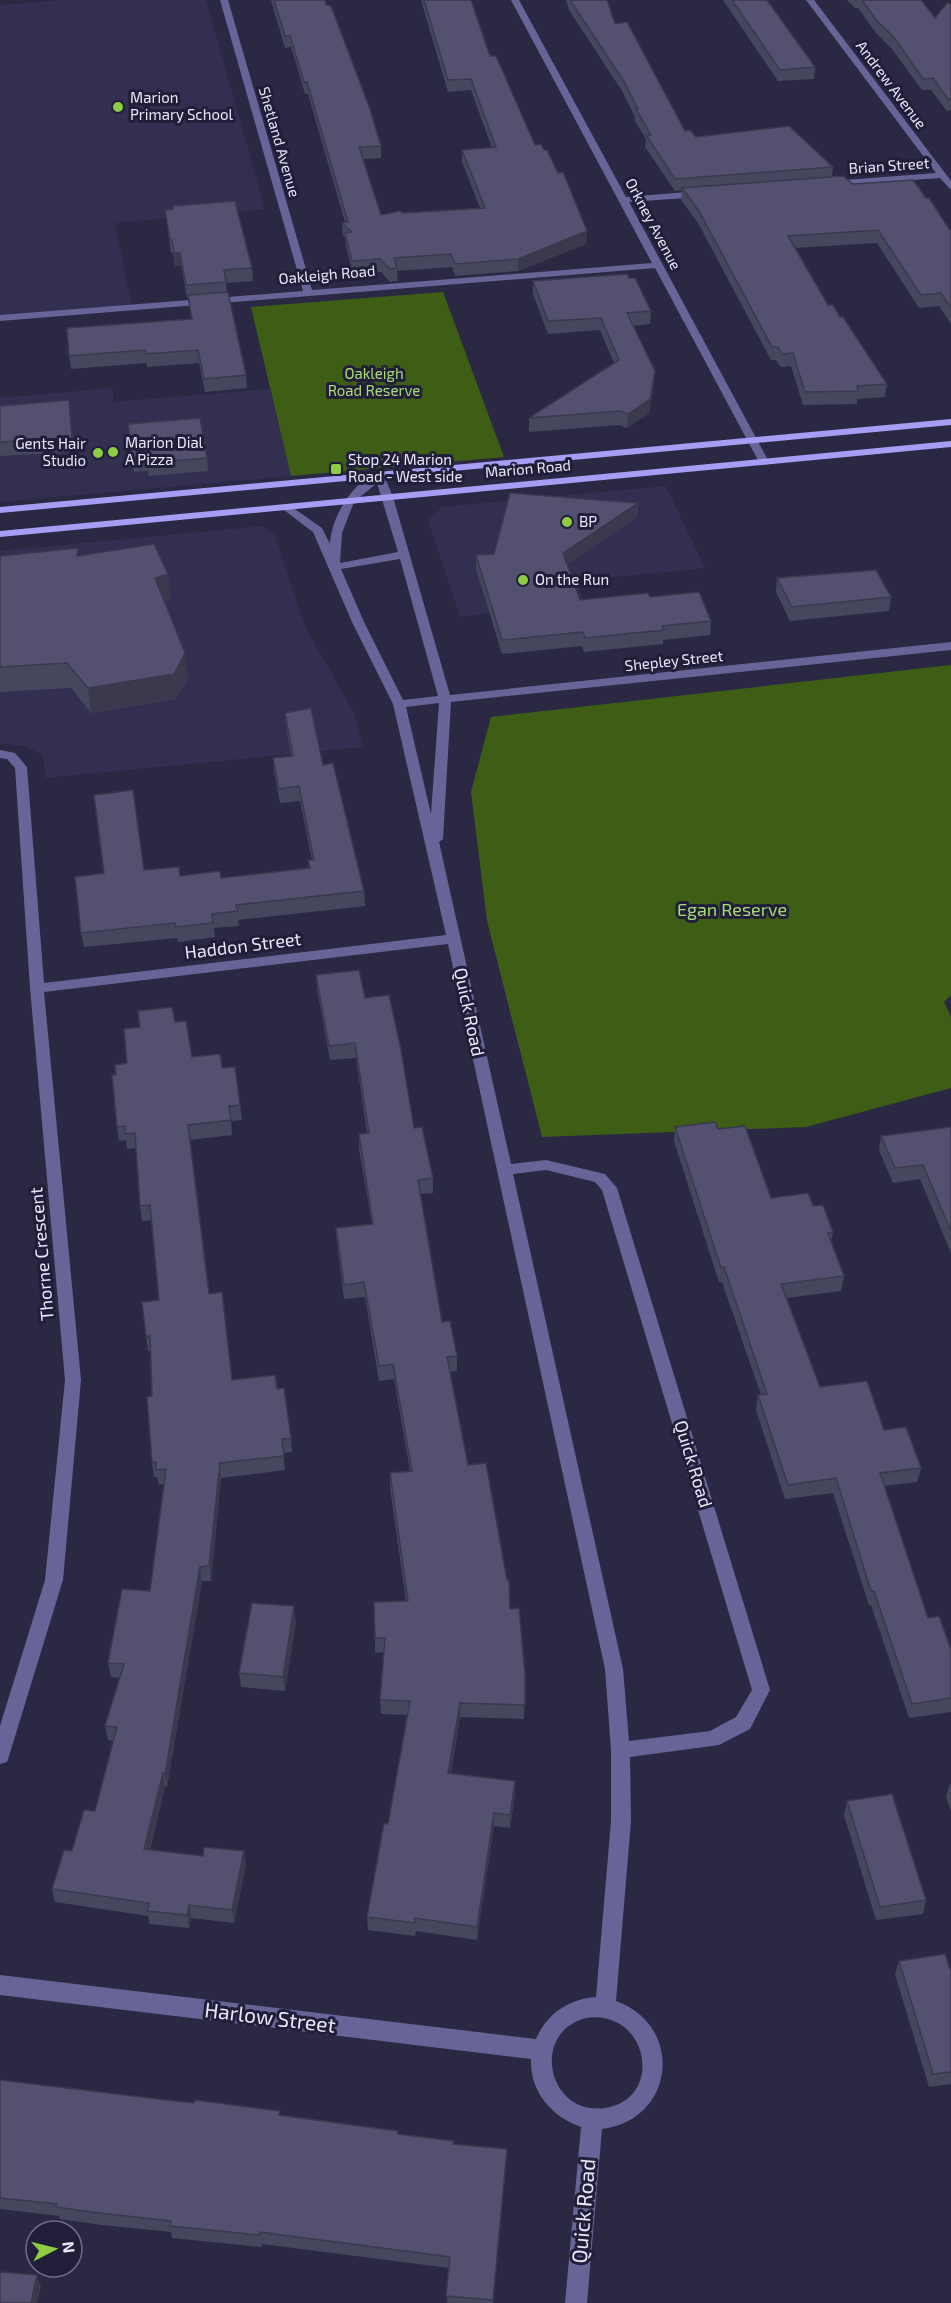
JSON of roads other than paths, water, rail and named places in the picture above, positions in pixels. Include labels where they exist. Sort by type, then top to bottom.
[{"type":"main road","name":"Marion Road","points":[[0,510],[951,422]]},
{"type":"main road","name":"Marion Road","points":[[0,534],[951,444]]},
{"type":"street","name":"Shetland Avenue","points":[[224,0],[308,292]]},
{"type":"street","name":"Orkney Avenue","points":[[515,0],[764,462]]},
{"type":"street","name":"Andrew Avenue","points":[[810,0],[951,187]]},
{"type":"street","name":"Brian Street","points":[[824,184],[942,175]]},
{"type":"street","points":[[623,200],[705,193]]},
{"type":"street","name":"Oakleigh Road","points":[[0,318],[657,265]]},
{"type":"street","name":"Quick Road","points":[[334,567],[336,533],[349,501],[379,474],[388,497],[402,555],[445,700],[435,854]]},
{"type":"street","name":"Quick Road","points":[[285,507],[318,530],[358,622],[399,704],[407,746],[435,854],[614,1669],[620,1750],[621,1821],[605,2008]]},
{"type":"street","points":[[334,567],[402,555]]},
{"type":"street","name":"Shepley Street","points":[[399,704],[951,646]]},
{"type":"street","name":"Thorne Crescent","points":[[0,754],[10,756],[21,767],[37,988],[73,1380],[54,1580],[0,1756]]},
{"type":"street","name":"Haddon Street","points":[[37,988],[453,939]]},
{"type":"street","name":"Quick Road","points":[[503,1170],[546,1165],[600,1178],[609,1188],[761,1690],[743,1723],[712,1739],[620,1750]]},
{"type":"street","name":"Harlow Street","points":[[0,1985],[541,2050]]},
{"type":"street","points":[[585,2007],[605,2008],[627,2016],[643,2031],[653,2049],[654,2068],[650,2087],[636,2105],[613,2117],[592,2118],[570,2111],[553,2097],[542,2074],[541,2050],[549,2032],[566,2015],[585,2007]]},
{"type":"street","name":"Quick Road","points":[[576,2303],[592,2118]]},
{"type":"place","name":"Marion Primary School","points":[[118,107]]},
{"type":"place","name":"Marion Dial A Pizza","points":[[113,452]]},
{"type":"place","name":"Gents Hair Studio","points":[[98,453]]},
{"type":"place","name":"Stop 24 Marion Road - West side","points":[[336,469]]},
{"type":"place","name":"BP","points":[[567,522]]},
{"type":"place","name":"On the Run","points":[[523,580]]},
{"type":"park label","name":"Oakleigh Road Reserve","points":[[374,382]]},
{"type":"park label","name":"Egan Reserve","points":[[732,910]]}]
